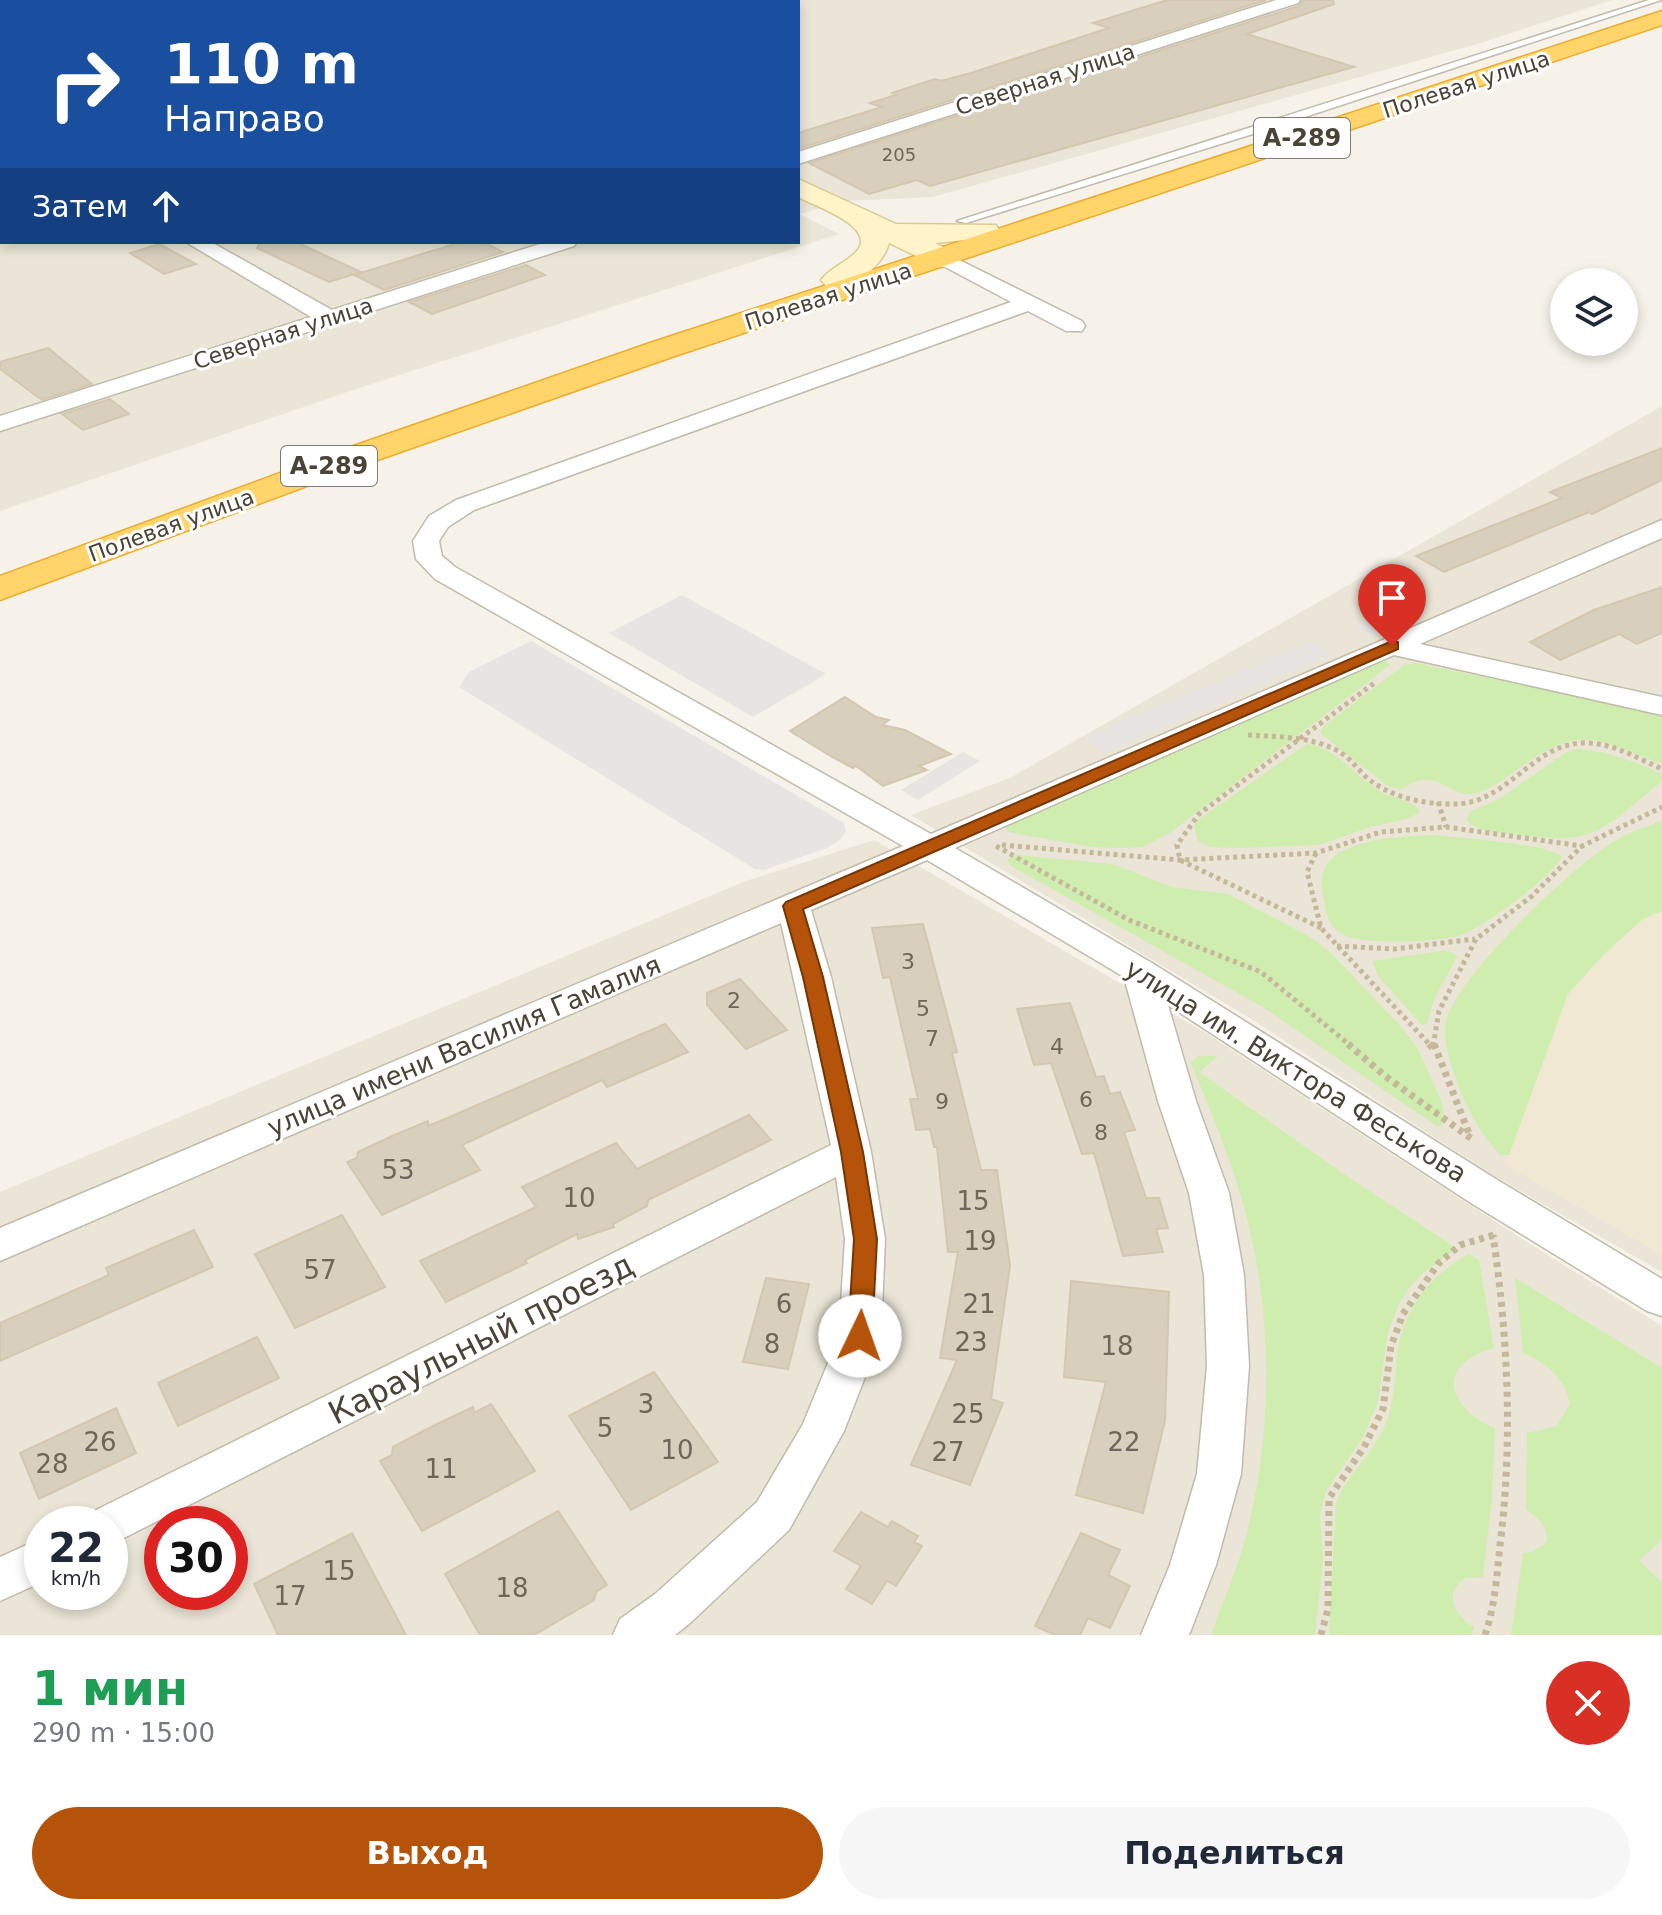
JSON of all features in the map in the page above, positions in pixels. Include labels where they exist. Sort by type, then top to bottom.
[{"type":"highway","name":"Полевая улица","points":[[0,570],[341,446],[836,280],[934,254],[974,226],[1662,8]]},
{"type":"highway","name":"Полевая улица","points":[[0,589],[372,451],[934,254],[1662,18]]},
{"type":"street","name":"Северная улица","points":[[800,157],[1292,0]]},
{"type":"street","points":[[800,188],[1074,326]]},
{"type":"street","name":"А-289","points":[[866,221],[902,231],[933,235],[974,226]]},
{"type":"street","name":"А-289","points":[[836,280],[873,251],[877,243],[875,230],[866,221]]},
{"type":"street","points":[[200,244],[329,318]]},
{"type":"street","name":"Северная улица","points":[[0,424],[561,244]]},
{"type":"street","name":"улица им. Виктора Феськова","points":[[1029,303],[465,505],[438,522],[426,541],[429,559],[445,573],[929,847],[1140,971],[1485,1192],[1662,1299]]},
{"type":"street","name":"улица имени Василия Гамалия","points":[[0,1245],[793,906],[1662,528]]},
{"type":"street","points":[[1392,646],[1662,706]]},
{"type":"street","points":[[637,1635],[672,1609],[773,1516],[822,1431],[860,1336],[865,1239],[852,1152],[813,977],[793,906]]},
{"type":"street","points":[[1140,971],[1177,1101],[1209,1193],[1224,1275],[1228,1366],[1219,1474],[1193,1565],[1165,1635]]},
{"type":"street","name":"Караульный проезд","points":[[128,1516],[852,1152]]},
{"type":"street","points":[[0,1580],[24,1568]]},
{"type":"lane","points":[[974,226],[1253,131],[1657,0]]},
{"type":"path","points":[[1180,860],[1177,845],[1199,814],[1386,674],[1374,674]]},
{"type":"path","points":[[1195,731],[1301,739],[1338,751],[1378,786],[1400,796],[1460,804],[1502,791],[1550,754],[1564,746],[1580,743],[1623,753],[1662,769]]},
{"type":"path","points":[[1438,802],[1446,827]]},
{"type":"path","points":[[992,844],[1180,860],[1316,853],[1381,832],[1446,827],[1582,846],[1662,807]]},
{"type":"path","points":[[992,844],[1005,839]]},
{"type":"path","points":[[992,844],[1129,920],[1261,972],[1284,988],[1385,1076],[1472,1139]]},
{"type":"path","points":[[1316,853],[1307,872],[1321,928]]},
{"type":"path","points":[[1180,860],[1321,928],[1433,1048]]},
{"type":"path","points":[[1337,946],[1394,949],[1476,939]]},
{"type":"path","points":[[1321,1635],[1328,1609],[1329,1498],[1364,1447],[1383,1409],[1391,1346],[1399,1322],[1438,1264],[1460,1245],[1494,1235]]},
{"type":"shaded area","points":[[800,0],[1612,0],[1477,44],[933,197],[847,201],[800,214]]},
{"type":"shaded area","points":[[800,214],[839,234],[353,390],[0,511],[0,244],[800,244]]},
{"type":"shaded area","points":[[1662,406],[1662,911],[1643,919],[1568,994],[1505,1164],[1662,1254],[1662,1272],[1496,1177],[1248,1017],[911,815],[1010,778]]},
{"type":"shaded area","points":[[682,595],[826,674],[753,717],[609,633]]},
{"type":"shaded area","points":[[1404,604],[1423,615],[1374,636],[1355,625]]},
{"type":"shaded area","points":[[531,641],[844,823],[846,832],[827,848],[764,870],[755,869],[459,687],[469,672]]},
{"type":"shaded area","points":[[1311,641],[1331,654],[1103,753],[1084,738]]},
{"type":"shaded area","points":[[963,752],[980,761],[918,800],[901,790]]},
{"type":"shaded area","points":[[874,840],[1209,1035],[1662,1326],[1662,1635],[0,1635],[0,1192],[746,881]]},
{"type":"shaded area","points":[[1662,911],[1662,1254],[1505,1164],[1568,994],[1606,952],[1643,919]]},
{"type":"green space","points":[[1385,659],[1390,665],[1171,832],[1143,847],[1092,847],[1008,832],[1005,825]]},
{"type":"green space","points":[[1415,663],[1662,713],[1662,764],[1604,742],[1574,740],[1540,754],[1496,784],[1471,794],[1424,780],[1402,789],[1389,787],[1320,733],[1324,726],[1404,665]]},
{"type":"green space","points":[[1307,744],[1338,757],[1371,786],[1407,802],[1421,812],[1319,845],[1237,848],[1210,847],[1198,841],[1194,827],[1198,820]]},
{"type":"green space","points":[[1576,749],[1631,761],[1662,774],[1662,781],[1610,823],[1581,836],[1541,837],[1495,832],[1467,821],[1469,812],[1501,798],[1565,753]]},
{"type":"green space","points":[[1662,821],[1662,911],[1643,919],[1606,952],[1568,994],[1509,1155],[1501,1155],[1471,1113],[1454,1073],[1445,1036],[1446,1022],[1455,1002],[1495,949],[1550,893],[1603,849],[1622,837]]},
{"type":"green space","points":[[1437,835],[1523,845],[1554,852],[1562,857],[1545,877],[1518,899],[1466,933],[1424,941],[1386,941],[1354,938],[1335,928],[1327,916],[1322,885],[1324,870],[1332,859],[1343,851],[1375,840]]},
{"type":"green space","points":[[1016,855],[1112,864],[1172,887],[1228,894],[1310,937],[1329,951],[1417,1048],[1442,1102],[1445,1122],[1438,1127],[1261,1006],[1011,866],[1007,860]]},
{"type":"green space","points":[[1452,952],[1457,957],[1435,997],[1427,1023],[1422,1025],[1379,977],[1372,961]]},
{"type":"green space","points":[[1198,1056],[1218,1056],[1199,1072],[1456,1248],[1423,1273],[1398,1306],[1388,1332],[1378,1402],[1363,1437],[1326,1491],[1320,1515],[1323,1561],[1315,1635],[1211,1635],[1244,1545],[1257,1487],[1263,1441],[1266,1347],[1255,1255],[1245,1209],[1191,1063]]},
{"type":"green space","points":[[1469,1254],[1479,1260],[1494,1348],[1475,1355],[1462,1365],[1455,1376],[1454,1387],[1466,1409],[1495,1428],[1492,1499],[1483,1577],[1465,1578],[1454,1590],[1453,1597],[1461,1617],[1474,1627],[1471,1635],[1329,1635],[1336,1503],[1386,1422],[1400,1339],[1412,1309],[1442,1272]]},
{"type":"green space","points":[[1515,1278],[1662,1368],[1662,1539],[1639,1561],[1662,1582],[1662,1635],[1511,1635],[1523,1553],[1532,1552],[1547,1542],[1541,1523],[1526,1510],[1527,1433],[1557,1426],[1570,1404],[1564,1386],[1554,1372],[1523,1353]]},
{"type":"building","points":[[1167,0],[1266,0],[800,148],[800,132],[882,107],[870,103],[896,95],[892,93],[935,79],[941,81],[971,73],[1109,28],[1093,23]]},
{"type":"building","points":[[1303,0],[1333,0],[1334,4],[1247,34],[1354,67],[930,186],[917,180],[869,194],[809,163],[1299,6]]},
{"type":"building","points":[[159,244],[196,264],[164,274],[130,253]]},
{"type":"building","points":[[259,244],[300,244],[361,272],[329,282],[257,248]]},
{"type":"building","points":[[455,244],[488,244],[503,252],[384,290],[354,275]]},
{"type":"building","points":[[526,265],[545,275],[432,314],[409,302]]},
{"type":"building","points":[[48,348],[92,384],[42,400],[0,369],[0,362]]},
{"type":"building","points":[[110,399],[129,414],[83,430],[62,414]]},
{"type":"building","points":[[1662,448],[1662,480],[1592,514],[1589,512],[1444,572],[1416,556],[1562,498],[1550,492]]},
{"type":"building","points":[[1662,587],[1662,633],[1637,644],[1619,634],[1560,660],[1530,642],[1594,610]]},
{"type":"building","points":[[845,697],[876,717],[889,720],[882,725],[905,730],[951,754],[919,766],[927,770],[883,786],[856,766],[853,768],[832,757],[790,731]]},
{"type":"building","points":[[923,924],[957,1052],[952,1053],[981,1170],[997,1170],[1010,1266],[991,1399],[1003,1403],[970,1485],[911,1465],[957,1360],[940,1358],[958,1252],[948,1252],[937,1147],[934,1147],[930,1129],[916,1130],[910,1099],[918,1099],[890,977],[883,978],[872,928]]},
{"type":"building","points":[[740,979],[787,1030],[746,1049],[707,1005],[707,993]]},
{"type":"building","points":[[1070,1003],[1096,1077],[1104,1076],[1110,1094],[1120,1092],[1135,1130],[1124,1132],[1146,1198],[1159,1198],[1168,1228],[1156,1229],[1163,1252],[1123,1256],[1094,1153],[1082,1154],[1051,1063],[1034,1065],[1017,1009]]},
{"type":"building","points":[[665,1024],[688,1052],[607,1087],[602,1080],[462,1145],[480,1170],[382,1215],[347,1162],[357,1158],[358,1152],[390,1137],[428,1121],[428,1126]]},
{"type":"building","points":[[749,1115],[771,1140],[648,1200],[647,1206],[613,1224],[614,1227],[578,1239],[577,1234],[525,1260],[527,1263],[446,1302],[420,1261],[536,1207],[522,1187],[616,1143],[637,1169]]},
{"type":"building","points":[[342,1215],[385,1287],[295,1328],[255,1254]]},
{"type":"building","points":[[194,1230],[213,1267],[0,1361],[0,1323],[109,1275],[106,1268]]},
{"type":"building","points":[[766,1278],[809,1284],[788,1369],[743,1362]]},
{"type":"building","points":[[1071,1281],[1169,1292],[1165,1420],[1143,1513],[1076,1495],[1106,1382],[1064,1377]]},
{"type":"building","points":[[257,1337],[279,1378],[178,1426],[158,1383]]},
{"type":"building","points":[[654,1372],[718,1462],[631,1510],[569,1416]]},
{"type":"building","points":[[491,1404],[535,1471],[422,1531],[380,1461],[392,1455],[393,1447],[433,1426],[473,1407],[474,1413]]},
{"type":"building","points":[[116,1408],[136,1453],[39,1499],[20,1453]]},
{"type":"building","points":[[558,1511],[607,1585],[596,1592],[594,1600],[534,1635],[480,1635],[445,1574]]},
{"type":"building","points":[[861,1512],[888,1527],[892,1521],[918,1536],[914,1542],[922,1546],[896,1586],[887,1581],[872,1604],[846,1589],[861,1566],[834,1551]]},
{"type":"building","points":[[352,1533],[406,1635],[278,1635],[254,1584]]},
{"type":"building","points":[[1081,1533],[1120,1550],[1108,1575],[1130,1586],[1110,1628],[1088,1618],[1080,1635],[1055,1635],[1035,1626]]},
{"type":"route","points":[[860,1336],[865,1239],[852,1152],[813,977],[793,906],[1392,646]]}]
